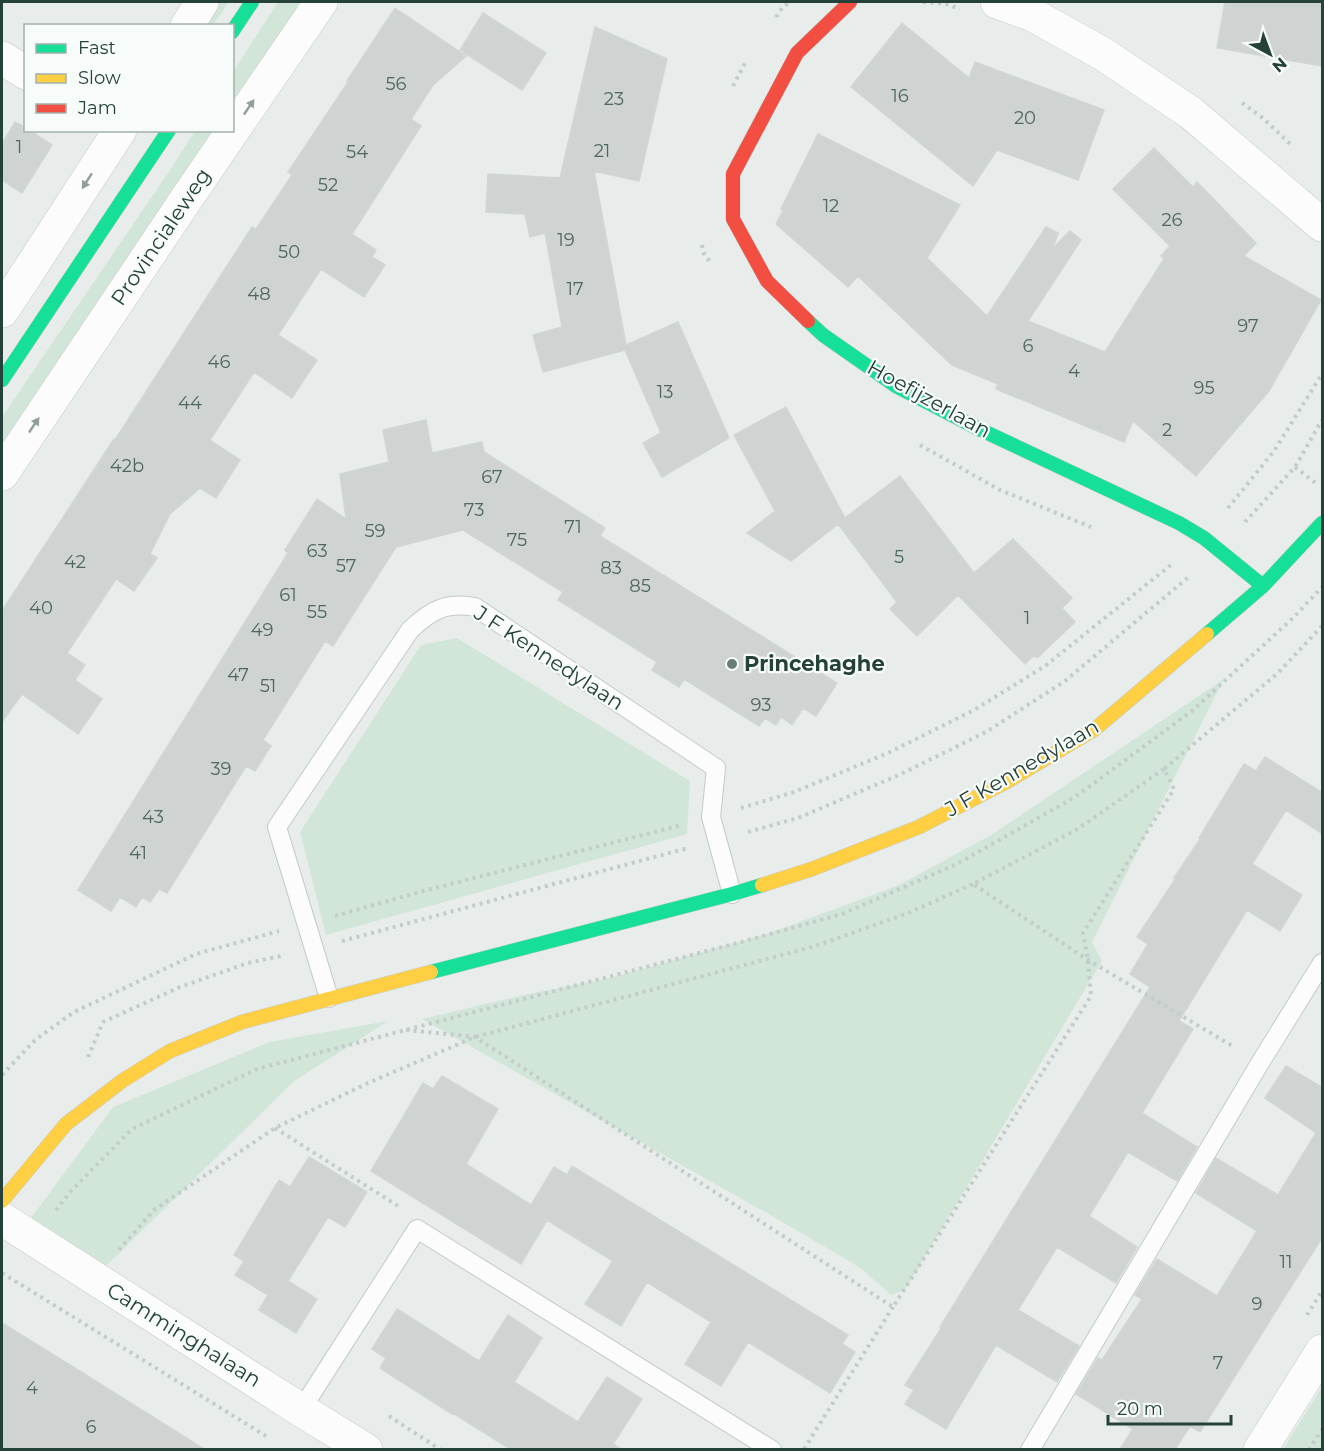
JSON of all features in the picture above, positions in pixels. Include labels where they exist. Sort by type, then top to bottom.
[{"type":"street","points":[[188,24],[202,2]]},
{"type":"street","points":[[234,29],[252,2]]},
{"type":"street","name":"Provincialeweg","points":[[234,129],[321,2]]},
{"type":"street","name":"Hoefijzerlaan","points":[[850,2],[797,52],[733,174],[733,219],[767,281],[823,335],[896,386],[979,429],[1179,523],[1204,538],[1263,586]]},
{"type":"street","points":[[997,2],[1033,15],[1103,54],[1191,113],[1323,225]]},
{"type":"street","points":[[2,58],[24,72]]},
{"type":"street","points":[[2,311],[118,132]]},
{"type":"street","points":[[2,380],[168,132]]},
{"type":"street","name":"Provincialeweg","points":[[2,474],[232,132]]},
{"type":"street","name":"J F Kennedylaan","points":[[2,1201],[66,1124],[122,1081],[170,1051],[242,1022],[732,894],[812,868],[920,827],[1008,781],[1095,729],[1263,586],[1323,523]]},
{"type":"street","name":"Camminghalaan","points":[[2,1219],[366,1449]]},
{"type":"street","points":[[1260,1449],[1323,1351]]},
{"type":"lane","name":"J F Kennedylaan","points":[[329,998],[277,826],[410,630],[423,618],[440,609],[459,604],[475,607],[716,768],[711,817],[732,894]]},
{"type":"lane","points":[[1030,1449],[1260,1063],[1323,963]]},
{"type":"lane","points":[[301,1410],[417,1229],[772,1449]]},
{"type":"path","points":[[2,1075],[35,1040],[74,1012],[196,954],[427,890],[711,817],[794,792],[888,753],[974,710],[1045,666],[1204,538],[1274,451],[1323,374]]},
{"type":"path","points":[[1294,467],[1323,489]]},
{"type":"path","points":[[74,1317],[120,1249],[154,1210],[275,1128],[368,1083],[475,1037],[812,947],[906,914],[973,884],[1076,830],[1164,769],[1278,673],[1323,626]]},
{"type":"path","points":[[803,1449],[1091,996],[1083,933],[1174,789],[1164,769]]},
{"type":"path","points":[[973,884],[1088,960],[1260,1063]]},
{"type":"path","points":[[403,1030],[475,1037],[893,1307]]},
{"type":"path","points":[[275,1128],[406,1211],[417,1229]]},
{"type":"path","points":[[2,1273],[267,1437]]},
{"type":"path","points":[[1309,1449],[1323,1429]]},
{"type":"green space","points":[[214,2],[229,2],[214,24],[200,24]]},
{"type":"green space","points":[[278,2],[304,2],[234,105],[234,70]]},
{"type":"green space","points":[[194,132],[215,132],[2,451],[2,417]]},
{"type":"green space","points":[[457,638],[690,781],[687,834],[326,935],[300,832],[421,645]]},
{"type":"green space","points":[[1224,679],[1092,942],[1102,961],[905,1290],[891,1295],[859,1267],[422,1019],[610,978],[770,933],[899,885],[991,835]]},
{"type":"green space","points":[[388,1021],[293,1082],[104,1268],[31,1218],[113,1107],[270,1042]]},
{"type":"green space","points":[[1322,1387],[1322,1449],[1283,1449]]},
{"type":"building","points":[[1225,2],[1323,2],[1323,66],[1217,48]]},
{"type":"building","points":[[395,8],[466,56],[433,85],[411,119],[421,126],[352,234],[376,250],[372,257],[385,265],[364,297],[321,269],[278,335],[317,360],[292,398],[254,372],[210,440],[240,460],[216,498],[200,488],[170,514],[150,554],[157,558],[134,591],[116,579],[67,653],[85,665],[75,680],[102,699],[78,734],[22,694],[2,722],[2,611],[252,227],[256,229],[292,175],[288,172]]},
{"type":"building","points":[[483,13],[546,53],[522,90],[460,50]]},
{"type":"building","points":[[902,23],[969,78],[975,62],[1104,110],[1078,180],[997,150],[973,186],[851,87]]},
{"type":"building","points":[[595,27],[667,59],[639,181],[594,171],[626,345],[678,322],[729,438],[662,477],[643,443],[661,433],[625,350],[543,372],[533,335],[562,327],[545,233],[530,237],[525,214],[486,212],[488,174],[560,178]]},
{"type":"building","points":[[15,122],[24,127],[24,132],[32,132],[52,145],[22,193],[2,180],[2,144]]},
{"type":"building","points":[[818,134],[960,205],[927,258],[987,316],[1046,227],[1058,233],[1053,248],[1070,231],[1081,240],[1028,321],[1105,352],[1164,259],[1161,256],[1170,246],[1113,189],[1154,148],[1193,187],[1197,182],[1256,243],[1244,256],[1321,300],[1269,391],[1196,476],[1133,421],[1124,442],[996,389],[998,384],[952,365],[858,276],[848,287],[776,224],[783,210],[781,209]]},
{"type":"building","points":[[786,407],[845,518],[900,476],[974,573],[1013,539],[1072,598],[1062,608],[1075,622],[1037,658],[1034,655],[1025,664],[958,595],[917,636],[890,609],[897,602],[838,524],[791,561],[747,533],[775,511],[734,435]]},
{"type":"building","name":"Princehaghe","points":[[426,420],[432,453],[482,442],[484,452],[605,528],[600,536],[837,683],[816,716],[803,708],[792,725],[781,717],[776,725],[765,718],[759,726],[684,679],[679,687],[652,670],[657,662],[558,600],[563,592],[463,530],[396,547],[333,646],[325,641],[263,740],[271,746],[255,771],[246,766],[167,893],[159,889],[150,902],[142,897],[136,907],[120,897],[111,911],[78,890],[288,553],[285,550],[317,499],[346,519],[340,474],[389,462],[383,430]]},
{"type":"building","points":[[1265,757],[1323,793],[1323,834],[1286,810],[1252,864],[1302,895],[1280,931],[1247,910],[1179,1021],[1193,1029],[1142,1113],[1197,1147],[1177,1181],[1128,1152],[1089,1216],[1137,1247],[1116,1283],[1057,1247],[1018,1310],[1079,1346],[1057,1382],[996,1345],[946,1429],[905,1404],[914,1390],[905,1385],[1150,987],[1130,974],[1148,944],[1137,937],[1176,878],[1174,878],[1244,764],[1256,771]]},
{"type":"building","points":[[1286,1066],[1323,1088],[1323,1236],[1200,1432],[1190,1426],[1175,1449],[1120,1449],[1133,1429],[1076,1394],[1098,1358],[1102,1360],[1142,1299],[1135,1295],[1157,1259],[1217,1296],[1257,1231],[1196,1193],[1216,1158],[1278,1195],[1316,1133],[1265,1098]]},
{"type":"building","points":[[442,1076],[498,1109],[466,1164],[531,1205],[554,1167],[567,1175],[572,1166],[848,1335],[842,1344],[855,1352],[830,1393],[748,1342],[721,1386],[685,1364],[711,1322],[647,1282],[621,1326],[585,1304],[613,1261],[547,1220],[521,1264],[371,1171],[423,1083],[433,1089]]},
{"type":"building","points":[[309,1157],[367,1192],[345,1227],[328,1217],[288,1281],[317,1299],[296,1333],[259,1310],[268,1295],[235,1275],[244,1261],[234,1255],[279,1180],[290,1187]]},
{"type":"building","points":[[397,1309],[479,1361],[508,1315],[542,1338],[514,1382],[578,1422],[607,1377],[642,1399],[613,1444],[621,1449],[510,1449],[452,1414],[380,1368],[386,1358],[372,1349]]},
{"type":"building","points":[[2,1323],[86,1375],[204,1449],[2,1449]]},
{"type":"traffic: fast","points":[[234,29],[252,2]]},
{"type":"traffic: fast","points":[[2,380],[168,132]]},
{"type":"traffic: fast","points":[[808,321],[823,335],[896,386],[979,429],[1179,523],[1204,538],[1263,586]]},
{"type":"traffic: fast","points":[[1207,634],[1263,586],[1322,523]]},
{"type":"traffic: fast","points":[[431,972],[762,885]]},
{"type":"traffic: slow","points":[[762,885],[812,869],[919,827],[1008,781],[1095,729],[1207,634]]},
{"type":"traffic: slow","points":[[2,1201],[66,1124],[122,1081],[170,1051],[242,1022],[431,972]]},
{"type":"traffic: jam","points":[[808,321],[767,281],[733,219],[733,174],[797,53],[850,2]]},
{"type":"place","name":"Princehaghe","points":[[732,664]]}]
